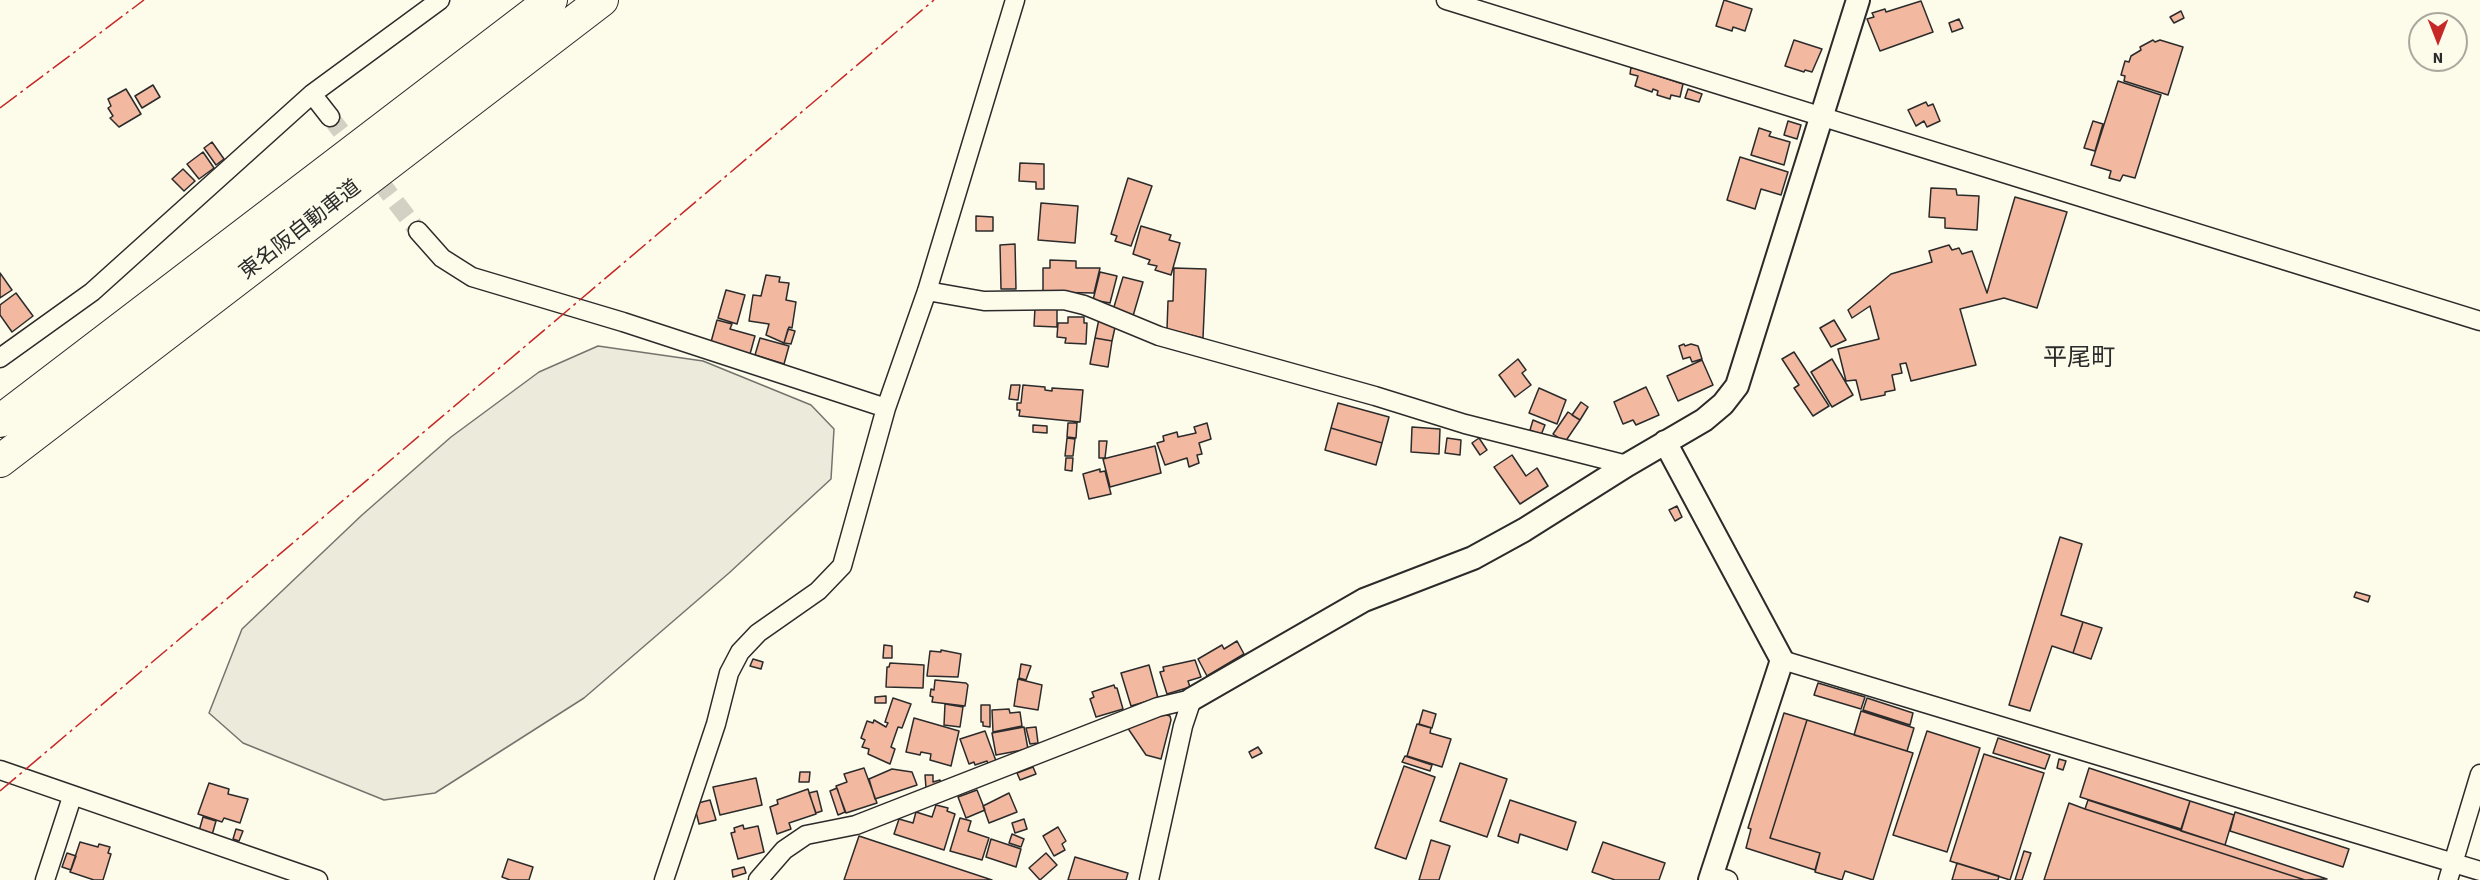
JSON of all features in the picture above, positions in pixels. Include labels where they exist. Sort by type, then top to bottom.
[{"type":"highway","name":"東名阪自動車道","points":[[0,421],[551,0]]},
{"type":"highway","name":"東名阪自動車道","points":[[0,461],[602,0]]},
{"type":"street","points":[[0,358],[93,291],[312,94],[440,0]]},
{"type":"street","points":[[664,880],[716,724],[729,673],[740,652],[758,633],[818,591],[842,566],[886,408],[927,291],[1015,0]]},
{"type":"street","points":[[1446,0],[2480,321]]},
{"type":"street","points":[[758,880],[784,850],[806,835],[856,825],[1158,707],[1192,699],[1365,600],[1473,558],[1524,531],[1626,465],[1704,420],[1724,404],[1737,386],[1858,0]]},
{"type":"street","points":[[312,94],[330,117]]},
{"type":"street","points":[[418,231],[442,258],[472,277],[623,322],[886,408]]},
{"type":"street","points":[[927,291],[984,301],[1064,300],[1084,305],[1159,336],[1375,396],[1465,424],[1626,465]]},
{"type":"street","points":[[1665,442],[1782,660],[1717,878]]},
{"type":"street","points":[[1782,660],[2480,870]]},
{"type":"street","points":[[1149,880],[1183,726],[1192,699]]},
{"type":"street","points":[[0,770],[72,797],[318,880]]},
{"type":"street","points":[[2448,880],[2480,774]]},
{"type":"street","points":[[45,880],[72,797]]},
{"type":"shaded area","points":[[598,346],[703,361],[811,405],[834,429],[831,479],[729,573],[584,698],[435,793],[384,800],[243,743],[209,713],[242,629],[362,515],[451,437],[539,372]]},
{"type":"building","points":[[1724,0],[1752,9],[1745,31],[1733,27],[1732,31],[1716,26]]},
{"type":"building","points":[[1921,1],[1933,32],[1880,51],[1867,19],[1874,17],[1872,13],[1885,9],[1886,12]]},
{"type":"building","points":[[2181,11],[2184,18],[2174,23],[2170,17]]},
{"type":"building","points":[[1959,19],[1963,28],[1952,32],[1949,23]]},
{"type":"building","points":[[1794,40],[1822,49],[1812,72],[1785,66]]},
{"type":"building","points":[[2153,40],[2183,47],[2168,95],[2124,81],[2125,76],[2121,75],[2125,61],[2129,62],[2131,56],[2141,50],[2140,47]]},
{"type":"building","points":[[1631,67],[1683,84],[1680,97],[1671,95],[1670,99],[1657,95],[1658,91],[1653,89],[1652,92],[1635,86],[1638,76],[1630,74]]},
{"type":"building","points":[[2118,81],[2161,95],[2135,178],[2123,175],[2120,181],[2109,178],[2111,171],[2091,165]]},
{"type":"building","points":[[153,85],[160,97],[142,108],[135,96]]},
{"type":"building","points":[[126,89],[141,114],[119,127],[110,118],[113,116],[108,108],[111,106],[108,99]]},
{"type":"building","points":[[1688,89],[1702,94],[1699,102],[1685,98]]},
{"type":"building","points":[[1926,102],[1928,106],[1933,104],[1940,121],[1927,127],[1924,121],[1916,126],[1908,110]]},
{"type":"building","points":[[1788,121],[1801,125],[1797,139],[1784,135]]},
{"type":"building","points":[[2093,121],[2103,124],[2095,151],[2084,148]]},
{"type":"building","points":[[1759,128],[1771,132],[1769,136],[1790,142],[1784,165],[1751,155]]},
{"type":"building","points":[[212,142],[224,159],[216,165],[204,148]]},
{"type":"building","points":[[203,152],[214,168],[199,179],[187,164]]},
{"type":"building","points":[[1740,157],[1788,172],[1781,195],[1761,189],[1755,209],[1727,200]]},
{"type":"building","points":[[1020,163],[1044,164],[1044,189],[1036,189],[1036,182],[1019,181]]},
{"type":"building","points":[[183,169],[195,181],[184,191],[172,179]]},
{"type":"building","points":[[1128,178],[1152,186],[1131,246],[1115,241],[1117,236],[1111,234]]},
{"type":"building","points":[[1931,188],[1956,189],[1957,195],[1979,196],[1977,230],[1945,228],[1945,218],[1929,217]]},
{"type":"building","points":[[2015,197],[2067,212],[2037,308],[2004,298],[1960,309],[1976,365],[1911,381],[1906,363],[1900,364],[1902,373],[1892,375],[1895,390],[1885,392],[1885,395],[1861,400],[1856,380],[1846,381],[1838,349],[1879,339],[1870,306],[1852,318],[1848,310],[1891,274],[1932,262],[1929,251],[1949,245],[1952,250],[1959,248],[1962,254],[1972,251],[1987,293]]},
{"type":"building","points":[[1041,203],[1078,206],[1075,243],[1038,240]]},
{"type":"building","points":[[976,216],[993,217],[993,231],[976,231]]},
{"type":"building","points":[[1141,226],[1171,235],[1169,240],[1180,243],[1171,275],[1155,270],[1157,266],[1148,264],[1150,260],[1133,254]]},
{"type":"building","points":[[1015,244],[1016,289],[1001,289],[1000,245]]},
{"type":"building","points":[[1050,260],[1076,261],[1076,268],[1100,268],[1094,293],[1043,292],[1043,268],[1050,268]]},
{"type":"building","points":[[1174,268],[1206,269],[1203,338],[1167,329],[1168,301],[1173,301]]},
{"type":"building","points":[[1100,272],[1117,276],[1110,303],[1093,300]]},
{"type":"building","points":[[0,273],[12,290],[0,298]]},
{"type":"building","points":[[766,275],[780,277],[779,282],[789,283],[786,300],[796,302],[792,328],[789,327],[784,343],[766,335],[769,324],[749,321],[753,295],[761,296]]},
{"type":"building","points":[[1123,277],[1143,282],[1133,316],[1113,310]]},
{"type":"building","points":[[726,290],[745,295],[737,324],[718,318]]},
{"type":"building","points":[[16,293],[33,316],[12,332],[0,315],[0,305]]},
{"type":"building","points":[[1035,308],[1057,308],[1057,327],[1034,326]]},
{"type":"building","points":[[1068,317],[1084,317],[1084,323],[1087,323],[1086,344],[1065,343],[1066,338],[1057,337],[1058,323],[1068,323]]},
{"type":"building","points":[[1099,319],[1116,323],[1112,341],[1095,338]]},
{"type":"building","points":[[717,320],[732,324],[730,329],[755,336],[750,354],[711,342]]},
{"type":"building","points":[[1834,320],[1846,340],[1831,347],[1820,328]]},
{"type":"building","points":[[788,329],[795,331],[791,344],[784,343]]},
{"type":"building","points":[[760,338],[789,346],[784,364],[755,355]]},
{"type":"building","points":[[1095,338],[1112,341],[1108,367],[1090,364]]},
{"type":"building","points":[[1684,344],[1685,346],[1691,344],[1698,346],[1702,359],[1692,362],[1690,357],[1683,359],[1679,346]]},
{"type":"building","points":[[1794,352],[1829,406],[1813,416],[1794,388],[1799,385],[1782,359]]},
{"type":"building","points":[[1518,359],[1526,370],[1522,373],[1531,385],[1515,397],[1499,375]]},
{"type":"building","points":[[1832,359],[1853,395],[1832,407],[1811,372]]},
{"type":"building","points":[[1702,360],[1713,385],[1678,401],[1667,376]]},
{"type":"building","points":[[1011,385],[1020,385],[1018,400],[1009,399]]},
{"type":"building","points":[[1023,385],[1045,387],[1045,390],[1052,391],[1052,388],[1083,390],[1080,422],[1019,416],[1020,410],[1017,410],[1017,403],[1021,403]]},
{"type":"building","points":[[1646,387],[1659,415],[1636,425],[1633,420],[1623,424],[1614,402]]},
{"type":"building","points":[[1539,388],[1566,400],[1557,424],[1529,413]]},
{"type":"building","points":[[1581,402],[1588,407],[1580,420],[1572,415]]},
{"type":"building","points":[[1338,403],[1389,417],[1382,443],[1331,428]]},
{"type":"building","points":[[1568,412],[1580,420],[1565,442],[1553,434]]},
{"type":"building","points":[[1533,420],[1545,425],[1541,435],[1530,430]]},
{"type":"building","points":[[1068,423],[1077,423],[1076,438],[1067,437]]},
{"type":"building","points":[[1207,423],[1211,439],[1199,443],[1202,454],[1197,455],[1199,463],[1189,467],[1187,458],[1165,465],[1157,443],[1164,441],[1163,436],[1177,432],[1178,437],[1196,433],[1194,427]]},
{"type":"building","points":[[1033,425],[1047,426],[1047,433],[1033,432]]},
{"type":"building","points":[[1412,427],[1440,429],[1439,454],[1411,452]]},
{"type":"building","points":[[1331,428],[1382,443],[1376,465],[1325,450]]},
{"type":"building","points":[[1067,438],[1075,439],[1073,456],[1065,456]]},
{"type":"building","points":[[1447,438],[1461,440],[1460,455],[1445,453]]},
{"type":"building","points":[[1479,438],[1487,450],[1480,455],[1472,443]]},
{"type":"building","points":[[1099,441],[1107,441],[1105,458],[1099,458]]},
{"type":"building","points":[[1155,446],[1161,473],[1110,487],[1103,459]]},
{"type":"building","points":[[1512,455],[1526,476],[1537,468],[1548,486],[1520,504],[1494,467]]},
{"type":"building","points":[[1066,458],[1073,458],[1072,471],[1065,470]]},
{"type":"building","points":[[1100,469],[1100,472],[1105,471],[1111,494],[1089,499],[1083,474]]},
{"type":"building","points":[[1677,506],[1682,517],[1675,521],[1669,510]]},
{"type":"building","points":[[2060,537],[2082,544],[2061,615],[2083,622],[2073,653],[2052,646],[2030,711],[2009,705]]},
{"type":"building","points":[[2356,592],[2370,596],[2368,602],[2354,597]]},
{"type":"building","points":[[2083,622],[2102,628],[2091,659],[2073,653]]},
{"type":"building","points":[[1237,641],[1244,654],[1207,676],[1198,659],[1222,645],[1224,649]]},
{"type":"building","points":[[884,645],[892,646],[892,658],[883,658]]},
{"type":"building","points":[[941,650],[961,654],[958,677],[927,676],[930,651],[941,652]]},
{"type":"building","points":[[753,659],[763,662],[761,669],[750,666]]},
{"type":"building","points":[[1195,660],[1201,677],[1188,681],[1190,687],[1167,694],[1160,672],[1164,671],[1163,667]]},
{"type":"building","points":[[890,663],[924,665],[923,688],[886,687],[887,667]]},
{"type":"building","points":[[1021,664],[1031,666],[1026,680],[1019,678]]},
{"type":"building","points":[[1149,665],[1158,698],[1131,706],[1121,673]]},
{"type":"building","points":[[1018,679],[1042,685],[1038,710],[1014,706]]},
{"type":"building","points":[[935,680],[966,683],[968,685],[965,706],[932,702],[933,697],[930,696],[931,689],[934,690]]},
{"type":"building","points":[[1818,683],[1865,697],[1861,709],[1814,695]]},
{"type":"building","points":[[1114,685],[1123,709],[1096,717],[1090,699],[1094,697],[1092,692]]},
{"type":"building","points":[[886,696],[886,703],[875,703],[875,697]]},
{"type":"building","points":[[893,698],[911,704],[902,728],[898,727],[891,747],[895,749],[890,764],[868,754],[869,749],[862,747],[865,740],[861,738],[867,721],[873,723],[874,720],[886,727],[888,723],[885,722]]},
{"type":"building","points":[[1867,698],[1913,713],[1910,725],[1863,710]]},
{"type":"building","points":[[945,704],[963,707],[960,727],[944,725]]},
{"type":"building","points":[[981,705],[990,705],[990,727],[983,726],[981,722]]},
{"type":"building","points":[[1009,709],[1010,713],[1020,712],[1022,726],[993,732],[992,710]]},
{"type":"building","points":[[1423,710],[1436,714],[1432,728],[1419,724]]},
{"type":"building","points":[[1861,711],[1914,728],[1907,751],[1854,735]]},
{"type":"building","points":[[1160,713],[1170,716],[1171,720],[1161,759],[1146,755],[1127,727]]},
{"type":"building","points":[[1784,713],[1807,720],[1770,838],[1820,853],[1815,870],[1746,848],[1751,829],[1748,828]]},
{"type":"building","points":[[914,718],[959,731],[951,766],[930,760],[931,754],[921,752],[920,755],[906,752]]},
{"type":"building","points":[[1807,720],[1913,753],[1873,880],[1845,871],[1842,880],[1815,872],[1820,853],[1770,838]]},
{"type":"building","points":[[1417,724],[1431,728],[1430,733],[1451,739],[1442,767],[1407,756]]},
{"type":"building","points":[[1024,727],[1028,749],[996,755],[992,733]]},
{"type":"building","points":[[1036,727],[1038,743],[1030,744],[1026,728]]},
{"type":"building","points":[[985,731],[996,761],[988,764],[987,761],[975,765],[974,762],[969,764],[960,739]]},
{"type":"building","points":[[1927,731],[1980,748],[1947,852],[1893,835]]},
{"type":"building","points":[[1998,738],[2050,755],[2045,769],[1993,753]]},
{"type":"building","points":[[1258,747],[1262,753],[1252,758],[1249,752]]},
{"type":"building","points":[[1984,754],[2044,773],[2010,880],[1950,861]]},
{"type":"building","points":[[1405,756],[1432,765],[1430,771],[1402,762]]},
{"type":"building","points":[[2059,759],[2066,761],[2063,770],[2057,768]]},
{"type":"building","points":[[1460,763],[1507,779],[1487,837],[1440,821]]},
{"type":"building","points":[[1404,766],[1435,777],[1406,859],[1375,848]]},
{"type":"building","points":[[1033,767],[1036,774],[1020,780],[1017,773]]},
{"type":"building","points":[[864,768],[877,803],[846,813],[836,786],[847,782],[844,774]]},
{"type":"building","points":[[2089,768],[2190,801],[2181,829],[2080,797]]},
{"type":"building","points":[[892,769],[912,772],[917,785],[875,799],[869,779]]},
{"type":"building","points":[[800,772],[810,772],[809,782],[799,782]]},
{"type":"building","points":[[925,775],[933,775],[933,782],[940,780],[941,785],[926,788]]},
{"type":"building","points":[[756,778],[762,805],[720,815],[713,787]]},
{"type":"building","points":[[209,783],[229,789],[228,794],[248,799],[240,823],[224,818],[222,822],[198,814]]},
{"type":"building","points":[[837,788],[845,812],[838,815],[830,791]]},
{"type":"building","points":[[808,789],[816,814],[789,823],[791,829],[777,834],[770,807],[778,804],[777,800]]},
{"type":"building","points":[[977,790],[985,810],[966,818],[958,797]]},
{"type":"building","points":[[817,791],[822,811],[816,813],[809,793]]},
{"type":"building","points":[[1009,793],[1017,812],[989,823],[983,806]]},
{"type":"building","points":[[710,800],[716,820],[699,824],[694,804]]},
{"type":"building","points":[[1510,800],[1576,822],[1567,850],[1520,834],[1518,843],[1498,836]]},
{"type":"building","points":[[2088,800],[2327,879],[2305,880],[2085,809]]},
{"type":"building","points":[[2190,801],[2234,815],[2225,845],[2181,831]]},
{"type":"building","points":[[2069,803],[2085,809],[2305,880],[2044,880]]},
{"type":"building","points":[[936,805],[948,808],[947,811],[955,814],[944,850],[894,834],[899,819],[913,823],[916,812],[932,817]]},
{"type":"building","points":[[2235,812],[2349,849],[2343,867],[2230,831]]},
{"type":"building","points":[[203,817],[216,821],[212,835],[199,831]]},
{"type":"building","points":[[960,818],[971,821],[968,831],[989,838],[982,860],[950,851]]},
{"type":"building","points":[[1024,819],[1027,829],[1015,833],[1012,823]]},
{"type":"building","points":[[743,825],[744,829],[758,826],[764,852],[738,859],[731,833],[735,832],[734,828]]},
{"type":"building","points":[[1058,827],[1066,841],[1062,844],[1065,850],[1054,856],[1043,836]]},
{"type":"building","points":[[236,829],[243,831],[239,841],[233,839]]},
{"type":"building","points":[[1012,834],[1024,839],[1021,847],[1009,843]]},
{"type":"building","points":[[859,836],[992,880],[844,880]]},
{"type":"building","points":[[991,839],[1021,849],[1016,867],[986,857]]},
{"type":"building","points":[[1431,840],[1450,846],[1439,880],[1419,880]]},
{"type":"building","points":[[80,842],[98,847],[99,844],[110,847],[108,853],[111,854],[103,880],[94,880],[70,872]]},
{"type":"building","points":[[1603,842],[1665,863],[1659,880],[1615,880],[1592,872]]},
{"type":"building","points":[[2024,851],[2031,853],[2022,880],[2015,880]]},
{"type":"building","points":[[67,853],[76,856],[71,870],[62,867]]},
{"type":"building","points":[[1046,853],[1057,865],[1040,880],[1029,868]]},
{"type":"building","points":[[1075,857],[1128,873],[1126,880],[1068,880]]},
{"type":"building","points":[[508,859],[533,867],[529,880],[510,880],[502,877]]},
{"type":"building","points":[[1957,863],[1999,876],[1998,880],[1952,880]]},
{"type":"building","points":[[744,867],[746,873],[733,877],[732,870]]},
{"type":"tunnel","points":[[330,117],[418,231]]},
{"type":"power","points":[[0,108],[144,0]]},
{"type":"power","points":[[0,791],[934,0]]},
{"type":"district","name":"平尾町","points":[[2079,360]]}]
